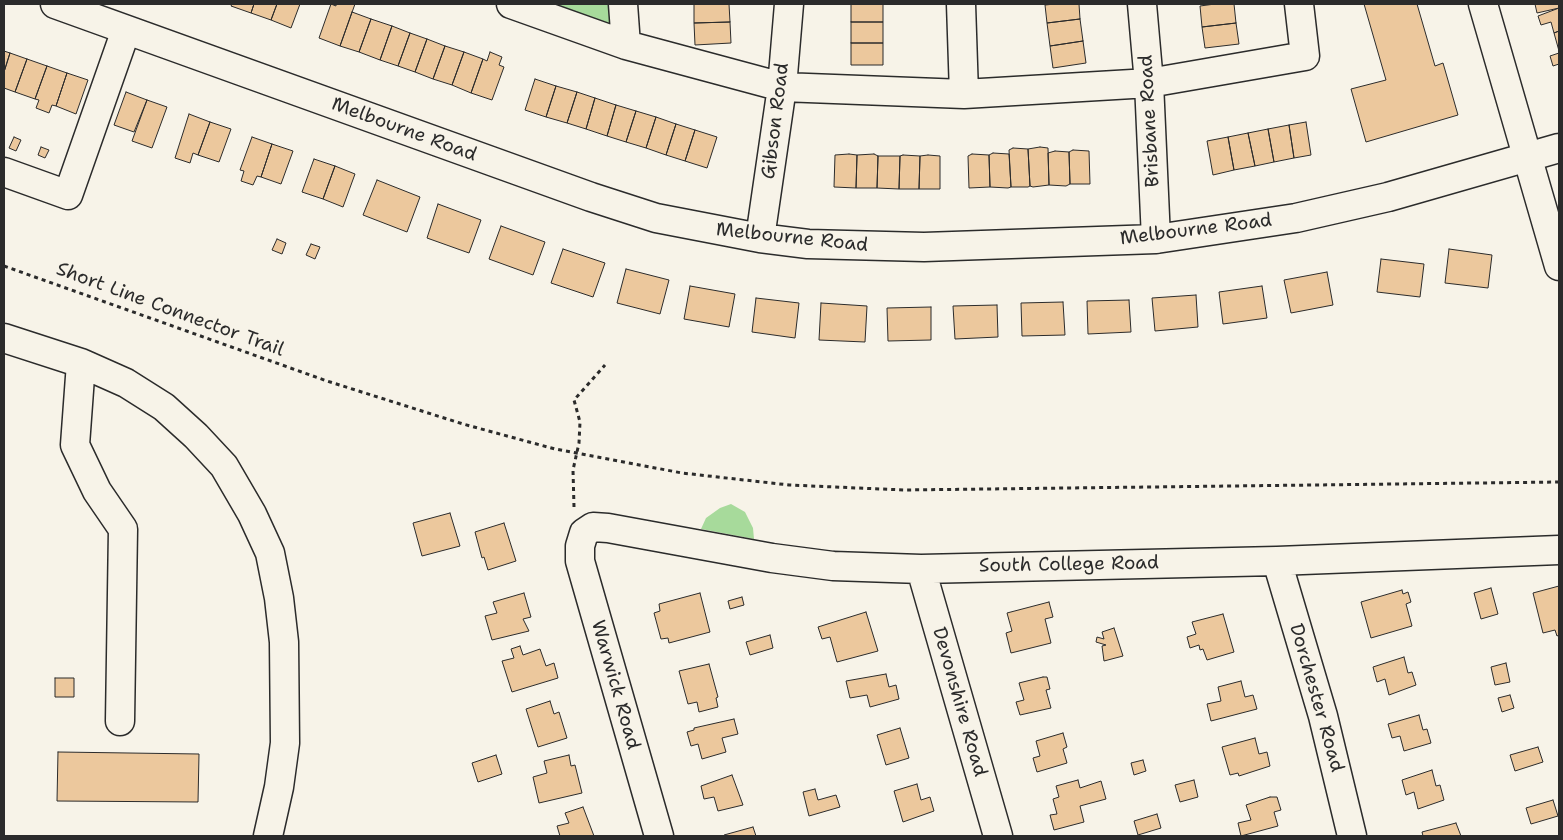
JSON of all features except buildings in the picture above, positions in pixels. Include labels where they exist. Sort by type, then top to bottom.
[{"type":"street","name":"Melbourne Road","points":[[55,4],[591,197],[656,218],[760,238],[858,246],[924,247],[1156,239],[1296,218],[1388,197],[1559,148]]},
{"type":"street","points":[[511,4],[626,45],[782,87],[964,94],[1150,83],[1305,56],[1299,4]]},
{"type":"street","points":[[623,4],[626,45]]},
{"type":"street","name":"Gibson Road","points":[[760,238],[782,87],[790,4]]},
{"type":"street","points":[[961,4],[964,94]]},
{"type":"street","name":"Brisbane Road","points":[[1142,4],[1150,83],[1156,239]]},
{"type":"street","points":[[1483,4],[1559,266]]},
{"type":"street","points":[[4,172],[68,195],[126,30]]},
{"type":"street","points":[[4,338],[81,363],[126,383],[164,407],[196,436],[224,466],[252,514],[270,553],[279,598],[284,642],[285,743],[279,787],[268,836]]},
{"type":"street","points":[[81,363],[75,445],[96,491],[123,529],[120,721]]},
{"type":"street","name":"South College Road","points":[[584,533],[593,527],[608,528],[772,558],[824,565],[921,568],[1277,561],[1559,550]]},
{"type":"street","name":"Warwick Road","points":[[584,533],[580,546],[580,561],[659,836]]},
{"type":"street","name":"Dorchester Road","points":[[1277,561],[1322,716],[1352,836]]},
{"type":"street","name":"Devonshire Road","points":[[921,568],[998,836]]},
{"type":"path","name":"Short Line Connector Trail","points":[[4,266],[327,381],[463,424],[576,453],[682,473],[789,485],[904,490],[1559,482]]},
{"type":"path","points":[[584,533],[574,507],[573,470],[579,443],[580,422],[574,400],[605,365]]},
{"type":"green space","points":[[539,4],[616,4],[617,16],[604,27]]},
{"type":"green space","points":[[731,504],[745,512],[753,528],[754,539],[701,529],[706,518],[720,508]]}]
